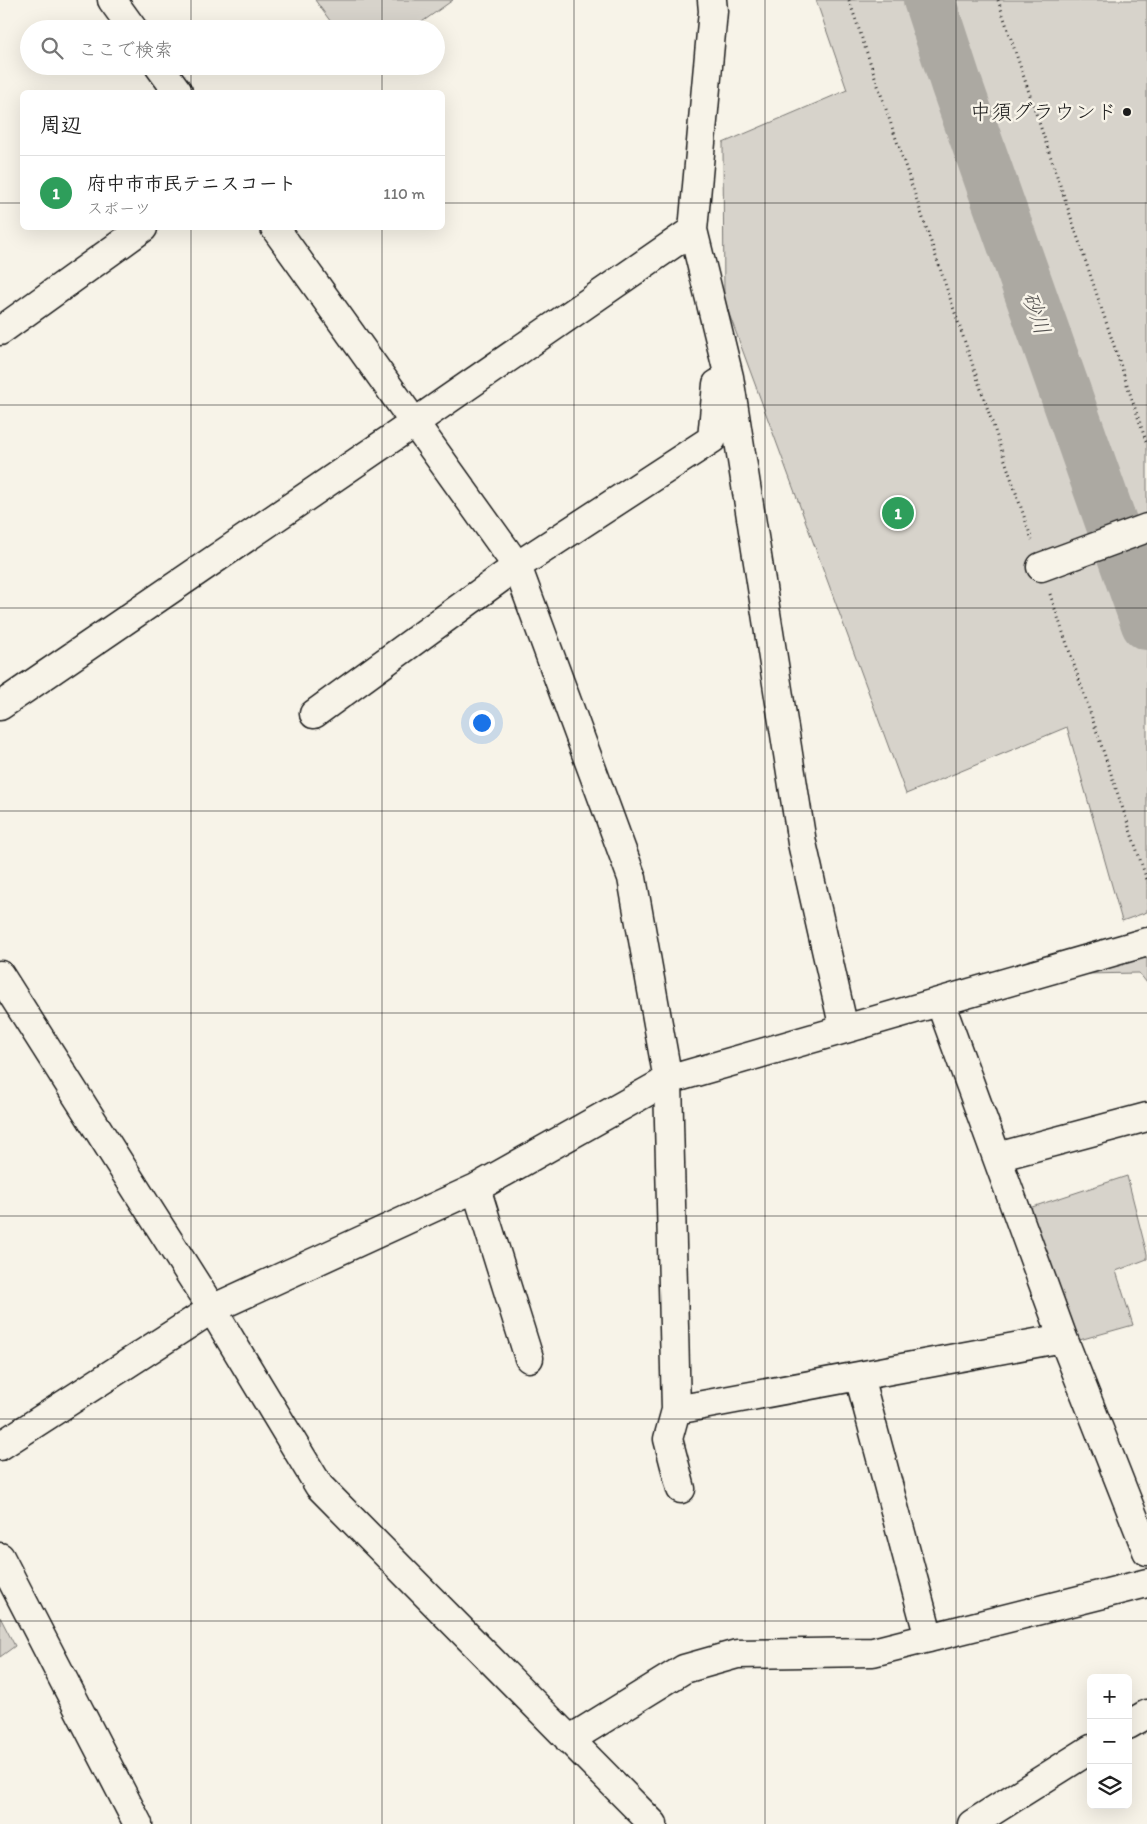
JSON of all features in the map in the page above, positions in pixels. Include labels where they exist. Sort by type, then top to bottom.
[{"type":"main road","points":[[112,0],[126,20]]},
{"type":"main road","points":[[712,0],[713,11],[693,230],[729,378],[802,843],[844,1030]]},
{"type":"main road","points":[[166,75],[177,90]]},
{"type":"main road","points":[[0,331],[140,230]]},
{"type":"main road","points":[[276,230],[517,566],[632,878],[668,1080],[676,1410],[668,1439],[681,1490]]},
{"type":"main road","points":[[0,706],[693,230]]},
{"type":"main road","points":[[314,714],[517,566],[712,438],[717,384],[729,378]]},
{"type":"main road","points":[[1041,567],[1147,528]]},
{"type":"main road","points":[[0,1446],[212,1309],[476,1188],[668,1080],[1147,942]]},
{"type":"main road","points":[[0,975],[212,1309],[319,1486],[652,1824]]},
{"type":"main road","points":[[940,1002],[1063,1338],[1147,1551]]},
{"type":"main road","points":[[996,1157],[1147,1117]]},
{"type":"main road","points":[[476,1188],[529,1358]]},
{"type":"main road","points":[[676,1410],[1063,1338]]},
{"type":"main road","points":[[859,1376],[929,1638]]},
{"type":"main road","points":[[0,1556],[138,1824]]},
{"type":"main road","points":[[569,1740],[684,1669],[737,1654],[874,1652],[1147,1583]]},
{"type":"main road","points":[[1132,1723],[1147,1714]]},
{"type":"main road","points":[[972,1824],[1087,1752]]},
{"type":"path","points":[[849,0],[1147,880]]},
{"type":"path","points":[[998,0],[1147,444]]},
{"type":"shaded area","points":[[315,0],[453,0],[425,20],[329,20]]},
{"type":"shaded area","points":[[816,0],[1147,0],[1147,912],[1122,921],[1067,727],[906,794],[724,300],[723,143],[847,90]]},
{"type":"shaded area","points":[[1136,955],[1147,959],[1147,983],[1139,973],[1085,974]]},
{"type":"shaded area","points":[[1127,1176],[1147,1254],[1147,1259],[1116,1271],[1133,1325],[1076,1341],[1026,1209]]},
{"type":"shaded area","points":[[0,1617],[15,1646],[0,1657]]},
{"type":"waterway","name":"砂川","points":[[929,0],[956,83],[1147,624]]},
{"type":"place","name":"中須グラウンド","points":[[1127,112]]},
{"type":"place","name":"府中市市民テニスコート","points":[[898,513]]}]
